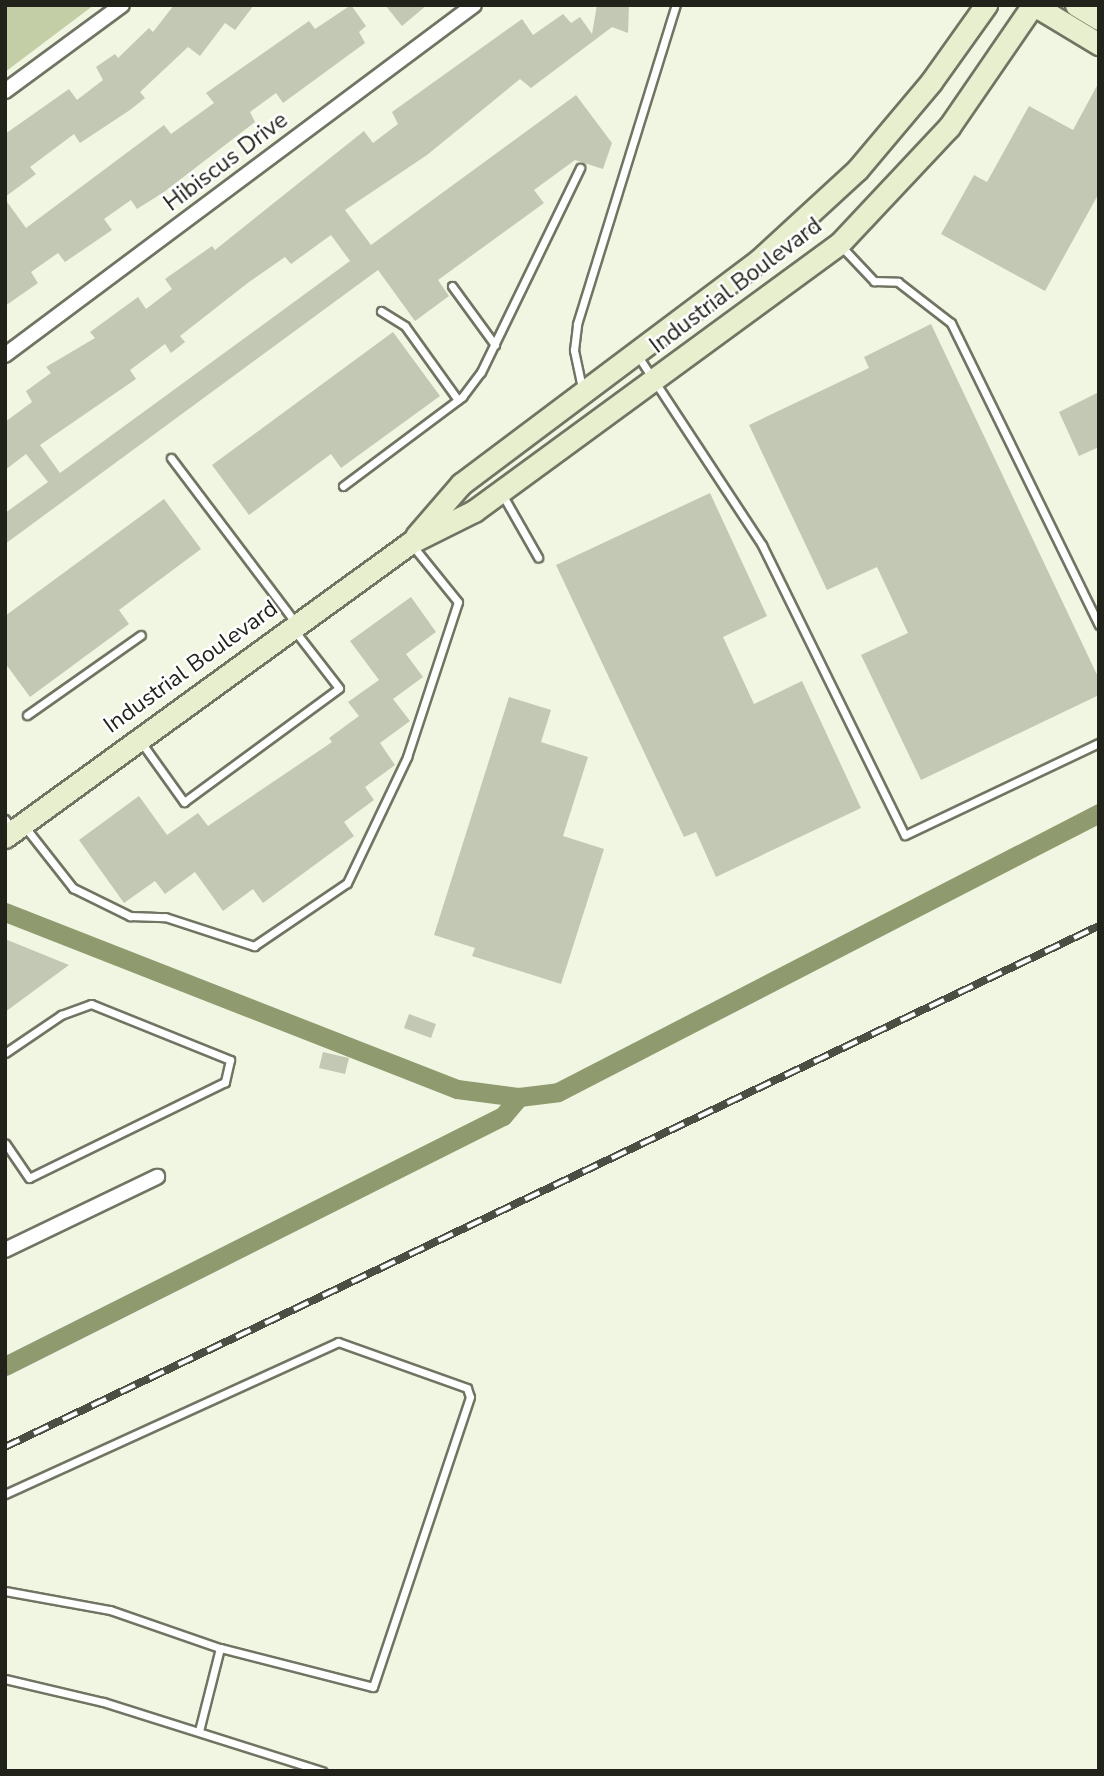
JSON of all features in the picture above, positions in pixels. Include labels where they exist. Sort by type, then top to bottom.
[{"type":"main road","name":"Industrial Boulevard","points":[[410,542],[461,484],[759,260],[857,170],[931,82],[986,5]]},
{"type":"main road","name":"Industrial Boulevard","points":[[12,827],[410,542],[501,492],[839,244],[949,127],[1033,5]]},
{"type":"main road","points":[[1033,5],[1099,44]]},
{"type":"main road","points":[[1076,5],[1099,19]]},
{"type":"street","points":[[5,91],[122,5]]},
{"type":"street","name":"Hibiscus Drive","points":[[5,355],[474,5]]},
{"type":"street","points":[[5,1250],[157,1177]]},
{"type":"lane","points":[[583,392],[574,350],[577,324],[676,5]]},
{"type":"lane","points":[[343,486],[458,400],[495,345],[580,168]]},
{"type":"lane","points":[[839,244],[874,281],[898,282],[951,323],[1099,625]]},
{"type":"lane","points":[[452,286],[495,345]]},
{"type":"lane","points":[[381,311],[405,326],[458,400]]},
{"type":"lane","points":[[636,352],[762,545],[905,835],[1099,743]]},
{"type":"lane","points":[[138,739],[184,802],[339,688],[171,458]]},
{"type":"lane","points":[[501,492],[538,557]]},
{"type":"lane","points":[[12,827],[73,888],[130,916],[165,918],[254,946],[347,883],[407,757],[458,602],[410,542]]},
{"type":"lane","points":[[27,715],[141,635]]},
{"type":"lane","points":[[5,1053],[61,1015],[91,1004],[230,1060],[225,1082],[29,1178],[5,1143]]},
{"type":"lane","points":[[5,1494],[338,1342],[467,1388],[470,1397],[373,1687],[220,1648],[110,1610],[5,1591]]},
{"type":"lane","points":[[199,1731],[220,1648]]},
{"type":"lane","points":[[5,1679],[199,1731],[322,1771]]},
{"type":"green space","points":[[5,5],[94,5],[5,72]]},
{"type":"building","points":[[174,5],[254,5],[235,30],[225,23],[200,56],[188,47],[140,92],[145,98],[130,110],[80,143],[74,134],[30,167],[36,174],[5,197],[5,134],[69,89],[77,100],[103,80],[96,67],[115,54],[118,58],[149,28],[153,32]]},
{"type":"building","points":[[351,5],[366,26],[359,32],[365,43],[283,103],[276,93],[250,112],[255,122],[164,192],[137,209],[131,200],[104,219],[112,230],[65,262],[58,253],[31,272],[38,283],[5,306],[5,199],[26,228],[164,125],[171,134],[214,103],[206,93],[309,21],[315,29]]},
{"type":"building","points":[[385,5],[427,5],[402,26]]},
{"type":"building","points":[[597,5],[629,5],[628,33],[612,27],[531,88],[520,79],[427,155],[345,210],[371,245],[576,95],[612,143],[603,169],[575,160],[534,190],[544,203],[438,280],[449,296],[415,321],[378,270],[5,544],[5,513],[48,482],[26,454],[5,470],[5,422],[32,402],[26,391],[51,373],[46,367],[95,338],[90,332],[138,297],[146,309],[172,289],[165,279],[212,246],[215,250],[364,131],[373,143],[398,124],[392,112],[522,19],[533,35],[563,14],[571,23],[580,17],[592,34]],"holes":[[[331,235],[350,261],[60,473],[40,445],[136,379],[130,370],[165,344],[171,353],[185,342],[180,336],[285,257],[291,264]]]},
{"type":"building","points":[[1099,82],[1099,193],[1045,291],[941,234],[974,175],[987,182],[1029,106],[1073,130]]},
{"type":"building","points":[[931,324],[1099,679],[1099,695],[921,780],[861,655],[908,633],[877,567],[827,590],[749,425],[869,368],[864,357]]},
{"type":"building","points":[[393,332],[440,396],[341,468],[331,454],[249,515],[212,465]]},
{"type":"building","points":[[1099,392],[1099,447],[1079,456],[1059,412]]},
{"type":"building","points":[[710,493],[767,616],[723,637],[754,704],[802,681],[861,808],[716,877],[696,832],[684,837],[556,565]]},
{"type":"building","points":[[164,499],[201,549],[119,610],[129,624],[30,697],[5,663],[5,616]]},
{"type":"building","points":[[411,597],[436,632],[406,654],[423,677],[393,699],[410,721],[380,743],[395,765],[365,787],[374,800],[344,822],[354,836],[263,903],[253,889],[223,911],[195,872],[165,894],[155,881],[124,903],[79,840],[139,796],[167,835],[198,813],[208,826],[332,742],[329,738],[359,716],[348,702],[379,680],[350,641]]},
{"type":"building","points":[[509,697],[551,710],[541,742],[588,757],[563,836],[604,849],[561,984],[472,956],[475,948],[434,935]]},
{"type":"building","points":[[5,939],[69,965],[5,1012]]},
{"type":"building","points":[[409,1014],[436,1024],[431,1038],[404,1028]]},
{"type":"building","points":[[323,1052],[349,1058],[345,1074],[319,1068]]},
{"type":"waterway","points":[[5,912],[457,1089],[519,1097],[558,1092],[1099,813]]},
{"type":"waterway","points":[[5,1366],[503,1116],[519,1097]]},
{"type":"railway","points":[[5,1447],[1099,926]]}]
